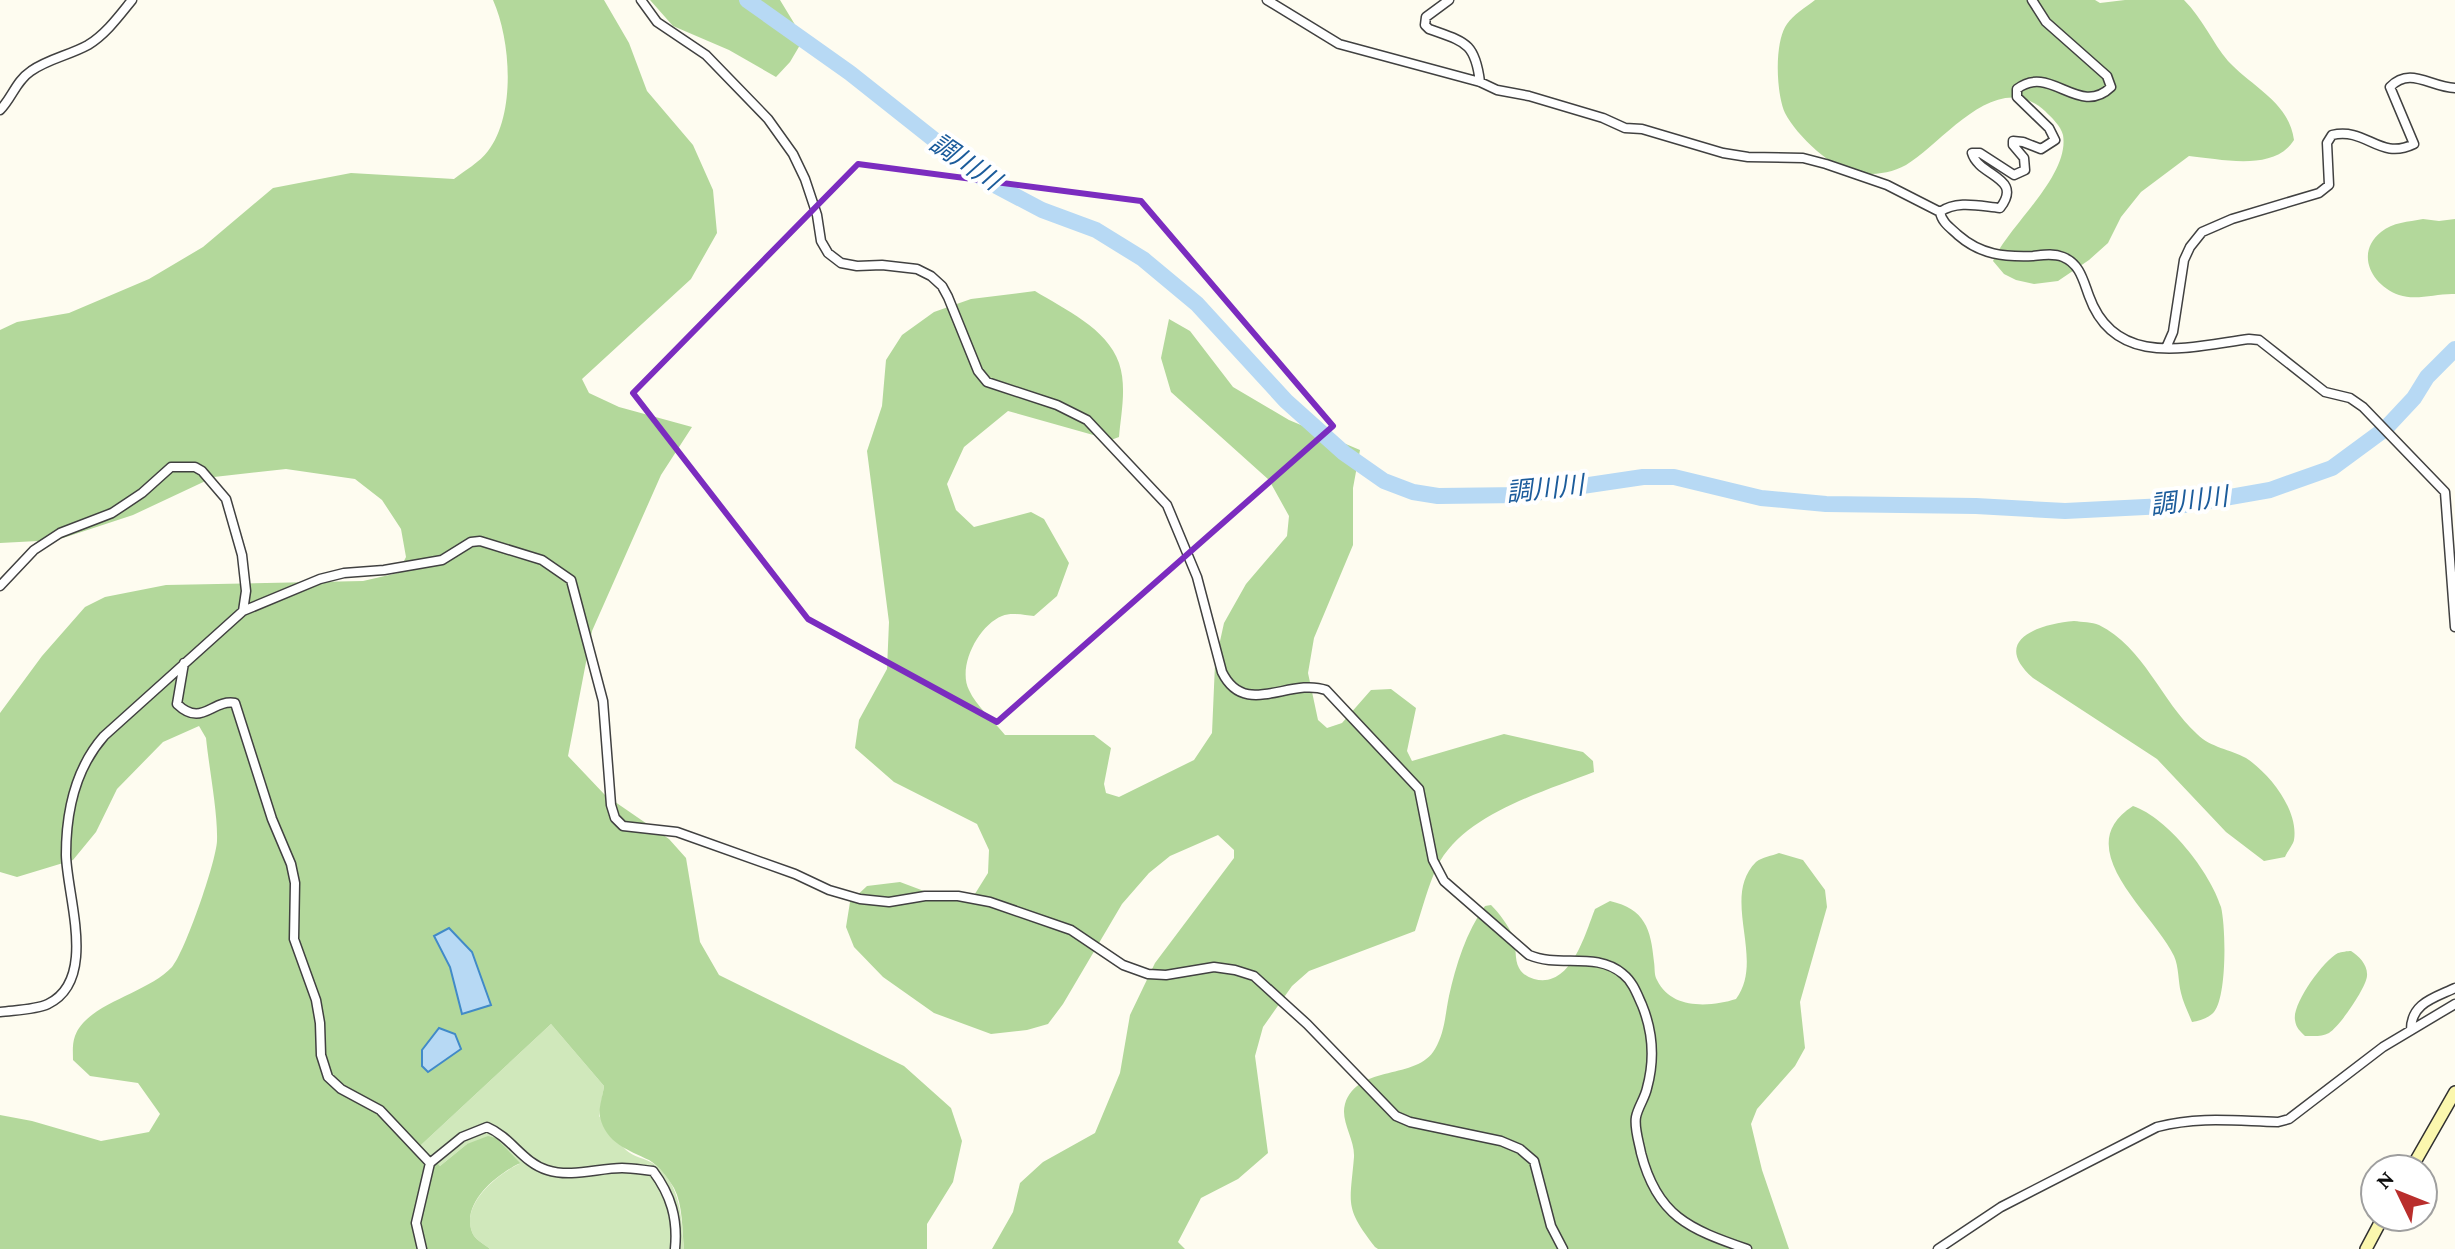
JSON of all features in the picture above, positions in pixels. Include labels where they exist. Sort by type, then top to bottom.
[{"type":"main road","points":[[2420,1153],[2455,1092]]},
{"type":"street","points":[[0,110],[31,70],[88,45],[105,32],[132,0]]},
{"type":"street","points":[[641,0],[657,22],[706,55],[768,119],[793,154],[805,179],[817,215],[821,241],[828,253],[841,263],[917,269],[931,276],[948,297],[978,371],[987,382],[1057,405],[1087,420],[1150,485],[1167,505],[1178,526],[1197,577],[1222,672],[1229,685],[1240,693],[1253,695],[1303,686],[1326,690],[1419,789],[1433,860],[1444,881],[1529,955],[1539,960],[1583,960],[1608,966],[1622,973],[1633,984],[1649,1023],[1653,1044],[1647,1089],[1636,1117],[1636,1131],[1647,1176],[1660,1202],[1681,1221],[1717,1239],[1747,1249]]},
{"type":"street","points":[[1267,0],[1339,44],[1480,82],[1497,90],[1529,96],[1603,118],[1625,128],[1642,129],[1723,153],[1748,157],[1803,158],[1826,164],[1887,185],[1940,212]]},
{"type":"street","points":[[1449,0],[1426,17],[1425,25],[1465,42],[1473,50],[1480,82]]},
{"type":"street","points":[[1940,212],[1949,206],[2000,208],[2007,199],[2007,190],[1998,177],[1977,163],[1972,153],[1980,153],[2014,175],[2025,170],[2024,158],[2013,141],[2041,149],[2055,140],[2049,128],[2017,97],[2017,89],[2023,84],[2033,80],[2093,98],[2111,87],[2107,76],[2046,22],[2032,0]]},
{"type":"street","points":[[2166,348],[2173,332],[2184,260],[2202,232],[2232,219],[2319,193],[2329,185],[2327,143],[2332,135],[2359,136],[2391,150],[2405,150],[2414,144],[2390,87],[2397,80],[2408,76],[2455,88]]},
{"type":"street","points":[[1940,212],[1941,220],[1964,240],[1989,254],[2003,257],[2055,254],[2072,262],[2080,271],[2093,308],[2119,339],[2135,345],[2166,348],[2259,340],[2325,392],[2350,398],[2374,418],[2445,492],[2455,627]]},
{"type":"street","points":[[0,586],[34,550],[60,533],[112,513],[142,493],[171,467],[195,467],[226,499],[242,555],[246,591],[243,611]]},
{"type":"street","points":[[0,1012],[49,1004],[72,978],[77,962],[77,945],[67,882],[70,811],[80,770],[104,736],[243,611],[320,579],[442,560],[471,542],[480,541],[542,560],[571,580],[603,701],[611,805],[615,818],[623,826],[677,832],[860,899],[889,902],[925,896],[958,896],[990,902],[1071,930],[1123,965],[1148,974],[1166,975],[1214,967],[1254,976],[1307,1024],[1396,1116],[1410,1122],[1501,1141],[1520,1149],[1534,1161],[1551,1226],[1563,1249]]},
{"type":"street","points":[[184,663],[177,704],[186,712],[197,714],[228,702],[235,703],[243,723],[272,819],[291,864],[295,883],[294,939],[316,1000],[321,1055],[328,1077],[341,1089],[380,1110],[430,1163]]},
{"type":"street","points":[[2411,1030],[2411,1019],[2416,1009],[2455,988]]},
{"type":"street","points":[[1938,1249],[2001,1207],[2157,1127],[2206,1118],[2278,1122],[2289,1119],[2335,1082],[2455,1004]]},
{"type":"street","points":[[422,1249],[416,1223],[430,1163],[462,1137],[487,1127],[501,1133],[529,1161],[547,1170],[576,1173],[622,1168],[653,1171],[666,1189],[675,1218],[675,1249]]},
{"type":"highlighted area","points":[[858,164],[1141,201],[1333,426],[997,722],[808,619],[633,393]]},
{"type":"green space","points":[[493,0],[604,0],[629,43],[647,91],[693,145],[713,190],[717,233],[691,279],[582,379],[589,393],[619,407],[692,427],[661,475],[592,631],[568,756],[605,795],[669,839],[686,858],[700,942],[719,975],[904,1066],[951,1108],[962,1141],[953,1182],[927,1224],[927,1249],[684,1249],[681,1209],[674,1188],[653,1163],[619,1144],[607,1133],[600,1114],[604,1086],[551,1024],[421,1145],[440,1166],[467,1144],[488,1136],[496,1138],[520,1163],[492,1182],[472,1210],[470,1221],[473,1235],[490,1249],[0,1249],[0,1115],[101,1141],[149,1132],[160,1114],[138,1083],[90,1076],[73,1060],[74,1039],[92,1015],[148,985],[172,967],[199,906],[215,852],[217,830],[206,738],[199,726],[163,742],[117,789],[96,832],[73,860],[17,877],[0,872],[0,713],[42,656],[85,607],[105,597],[166,585],[363,581],[398,573],[406,557],[401,529],[382,500],[355,479],[286,469],[214,477],[133,515],[57,540],[0,543],[0,330],[17,322],[69,313],[149,279],[203,247],[273,188],[351,173],[454,179],[488,151],[503,118],[507,98],[507,56]]},
{"type":"green space","points":[[650,0],[780,0],[797,28],[800,45],[776,77],[729,50],[673,26]]},
{"type":"green space","points":[[1815,0],[2095,0],[2100,3],[2184,0],[2228,61],[2285,115],[2294,140],[2285,150],[2260,160],[2231,161],[2189,156],[2141,192],[2121,217],[2108,243],[2089,260],[2058,281],[2034,284],[2016,280],[2004,274],[1993,261],[2057,167],[2063,151],[2063,135],[2058,125],[2045,111],[2027,100],[2008,98],[1971,113],[1901,168],[1883,173],[1859,174],[1838,166],[1817,151],[1790,122],[1780,93],[1778,55],[1783,32],[1793,17]]},
{"type":"green space","points":[[2423,219],[2455,219],[2455,294],[2399,295],[2381,284],[2370,268],[2369,249],[2381,232],[2396,224]]},
{"type":"green space","points":[[1035,291],[1083,321],[1105,340],[1119,363],[1123,400],[1119,437],[1111,440],[1008,411],[964,447],[947,484],[956,510],[974,527],[1031,512],[1044,519],[1069,563],[1057,596],[1034,616],[1002,616],[985,628],[972,647],[966,670],[969,690],[1005,735],[1094,735],[1111,748],[1104,784],[1106,793],[1119,797],[1194,760],[1212,733],[1215,664],[1224,623],[1246,584],[1287,536],[1289,516],[1269,480],[1171,392],[1161,358],[1169,319],[1190,331],[1233,387],[1289,420],[1360,450],[1353,488],[1353,545],[1314,638],[1308,673],[1318,720],[1327,728],[1342,723],[1371,690],[1391,689],[1416,708],[1407,751],[1412,761],[1504,734],[1583,752],[1593,761],[1594,772],[1506,807],[1465,833],[1437,867],[1415,931],[1309,971],[1292,986],[1263,1027],[1255,1056],[1268,1153],[1238,1179],[1201,1198],[1178,1242],[1185,1249],[992,1249],[1013,1212],[1020,1183],[1043,1162],[1095,1133],[1120,1073],[1130,1015],[1155,963],[1234,858],[1234,850],[1218,835],[1170,856],[1149,873],[1122,904],[1048,1024],[1027,1030],[991,1034],[934,1013],[883,977],[854,947],[846,927],[850,902],[867,886],[900,882],[948,900],[973,897],[988,873],[989,850],[977,824],[894,782],[855,748],[859,720],[887,669],[889,622],[867,451],[882,406],[886,360],[902,335],[934,312],[971,299]]},
{"type":"green space","points":[[2074,621],[2096,624],[2115,635],[2140,660],[2197,734],[2246,758],[2273,783],[2287,805],[2294,828],[2293,842],[2285,857],[2264,861],[2226,832],[2157,759],[2033,678],[2021,665],[2016,653],[2024,636],[2047,626]]},
{"type":"green space","points":[[2133,806],[2160,822],[2186,848],[2208,878],[2221,907],[2224,945],[2221,992],[2214,1012],[2201,1020],[2192,1022],[2182,996],[2174,956],[2121,881],[2112,861],[2109,841],[2115,823]]},
{"type":"green space","points":[[1779,853],[1803,860],[1825,890],[1827,907],[1800,1002],[1805,1048],[1795,1066],[1757,1109],[1751,1124],[1762,1170],[1789,1249],[1375,1247],[1358,1223],[1351,1205],[1354,1150],[1344,1117],[1345,1104],[1352,1091],[1362,1083],[1415,1065],[1435,1049],[1443,1030],[1462,949],[1485,906],[1491,905],[1509,928],[1517,964],[1522,972],[1534,979],[1547,980],[1558,976],[1575,957],[1595,909],[1610,901],[1622,905],[1639,915],[1648,930],[1655,976],[1663,990],[1692,1004],[1726,1002],[1736,999],[1744,983],[1747,966],[1742,911],[1746,877],[1756,862]]},
{"type":"green space","points":[[2351,951],[2366,968],[2367,976],[2362,989],[2334,1029],[2321,1036],[2305,1036],[2295,1020],[2303,994],[2332,958],[2338,953]]},
{"type":"green space","points":[[551,1024],[604,1086],[599,1116],[615,1138],[632,1154],[654,1164],[670,1182],[678,1203],[684,1249],[490,1249],[473,1235],[470,1221],[476,1200],[492,1182],[519,1164],[467,1144],[440,1166],[421,1145]]},
{"type":"water","points":[[449,928],[472,952],[491,1005],[462,1014],[450,967],[434,936]]},
{"type":"water","points":[[439,1028],[455,1034],[461,1049],[428,1072],[422,1066],[422,1050]]},
{"type":"waterway","name":"調川川","points":[[747,0],[850,73],[985,180],[1042,210],[1096,230],[1143,259],[1197,304],[1286,401],[1344,453],[1384,481],[1413,492],[1438,496],[1522,495],[1643,477],[1674,477],[1761,498],[1826,504],[2065,511],[2185,505],[2270,490],[2332,468],[2385,429],[2414,398],[2427,377],[2455,349]]}]
